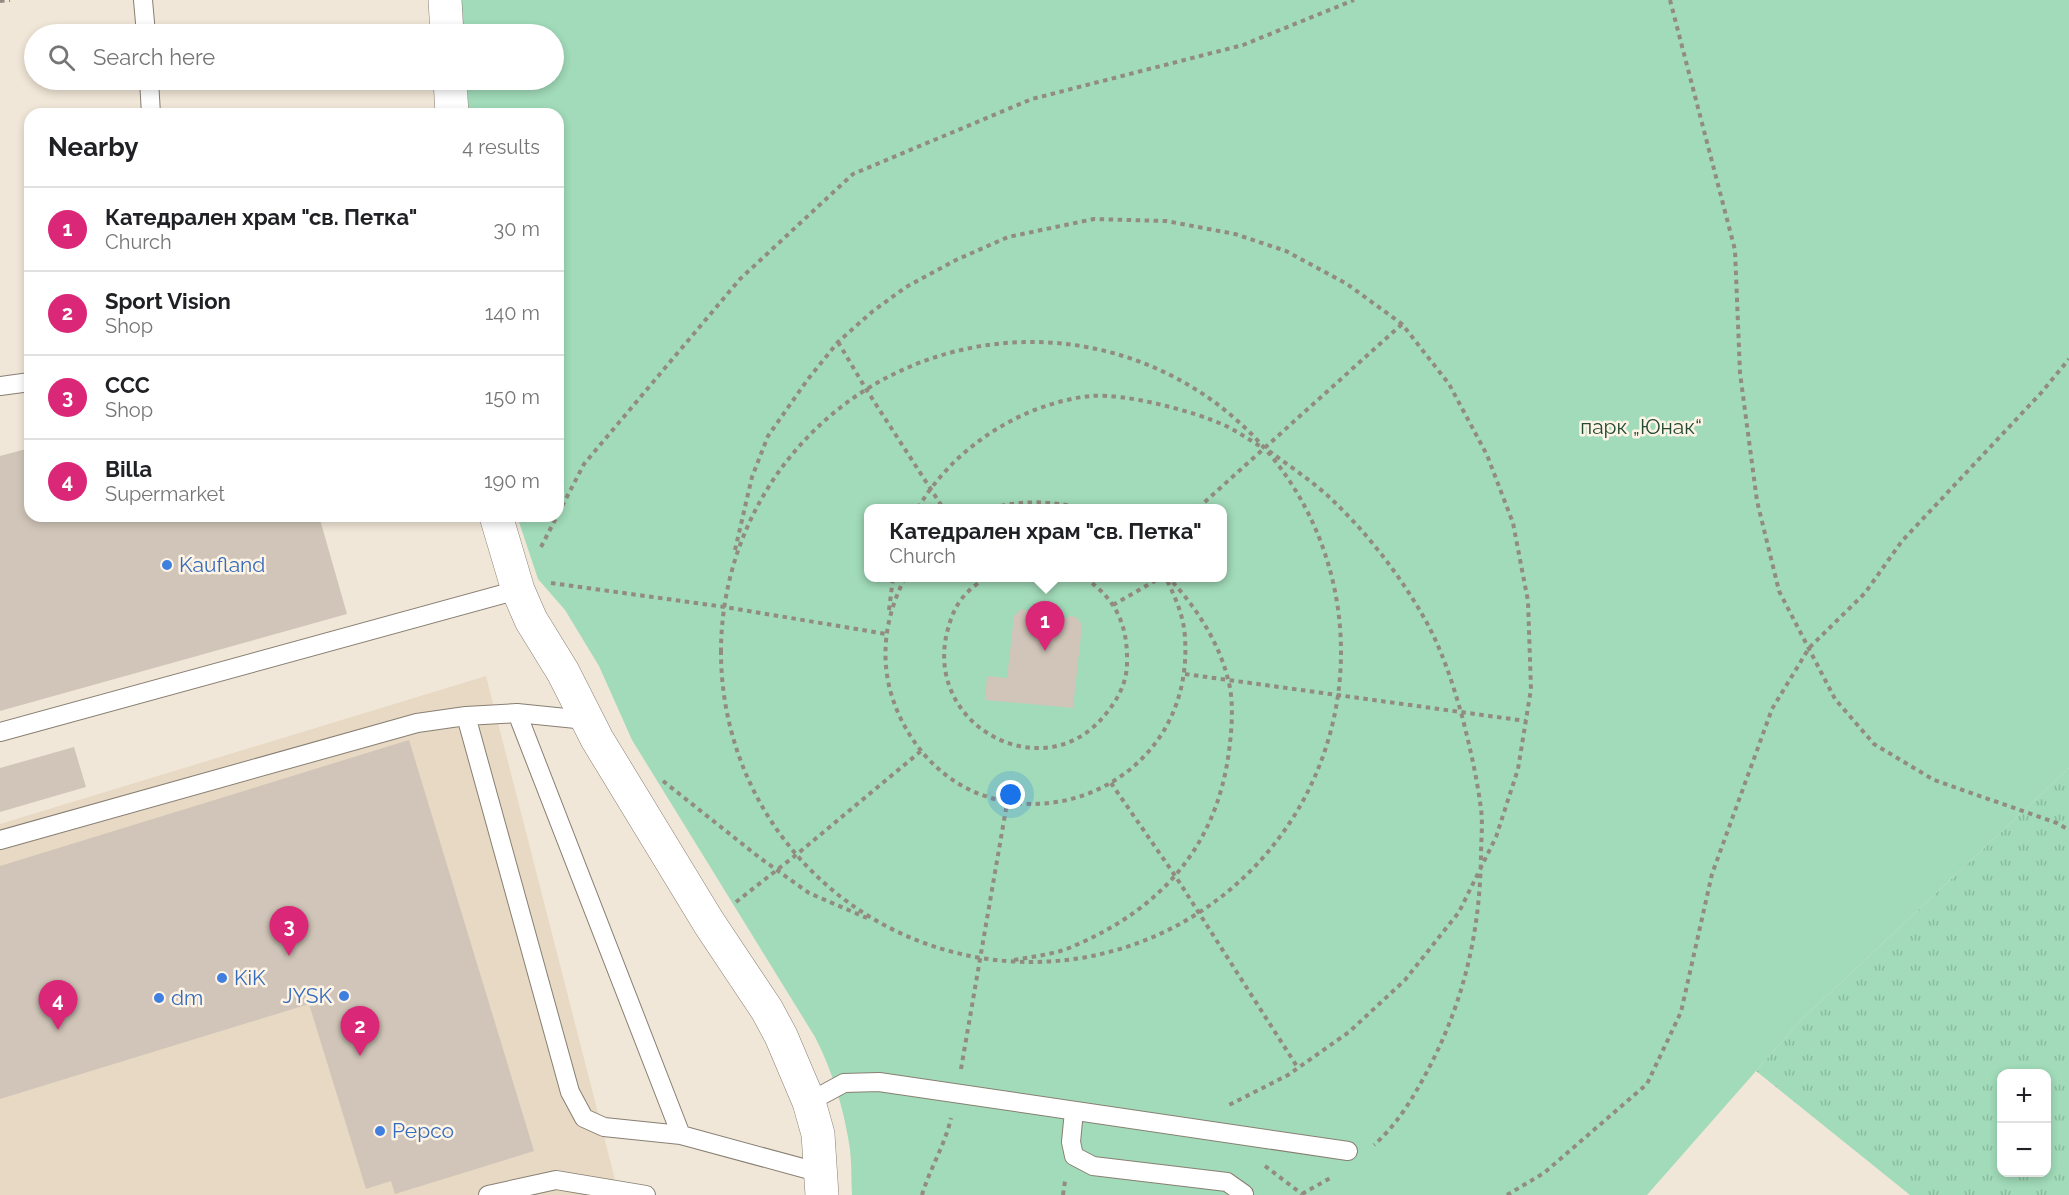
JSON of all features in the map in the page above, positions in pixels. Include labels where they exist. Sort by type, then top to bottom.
[{"type":"street","points":[[445,0],[446,24]]},
{"type":"street","points":[[451,90],[452,108]]},
{"type":"street","points":[[498,522],[518,590],[531,620],[563,672],[586,720],[709,923],[767,1010],[781,1036],[809,1102],[818,1134],[822,1184]]},
{"type":"lane","points":[[143,0],[145,24]]},
{"type":"lane","points":[[150,90],[151,108]]},
{"type":"lane","points":[[0,386],[24,383]]},
{"type":"lane","points":[[0,732],[518,590]]},
{"type":"lane","points":[[518,713],[681,1135]]},
{"type":"lane","points":[[0,840],[417,723],[466,716],[518,713],[586,720]]},
{"type":"lane","points":[[466,716],[570,1092],[584,1118],[604,1127],[681,1135],[822,1184]]},
{"type":"lane","points":[[809,1102],[844,1083],[897,1084],[1348,1151]]},
{"type":"lane","points":[[1074,1111],[1071,1142],[1074,1156],[1093,1166],[1227,1182],[1244,1194]]},
{"type":"lane","points":[[488,1195],[556,1180],[646,1195]]},
{"type":"path","points":[[0,1],[10,0]]},
{"type":"path","points":[[564,502],[584,464],[740,279],[853,174],[1032,99],[1243,45],[1354,0]]},
{"type":"path","points":[[1670,0],[1735,250],[1740,373],[1757,501],[1779,591],[1835,699],[1874,744],[1934,780],[2057,823],[2069,830]]},
{"type":"path","points":[[879,923],[849,904],[821,881],[796,855],[773,825],[755,793],[729,723],[723,686],[721,648],[725,607],[732,559],[752,477],[768,436],[808,379],[838,342],[873,311],[906,287],[956,260],[1008,237],[1094,219],[1166,221],[1234,234],[1286,251],[1347,284],[1402,324],[1449,384],[1487,455],[1513,523],[1528,601],[1531,689],[1518,769],[1496,837],[1458,912],[1405,980],[1349,1032],[1279,1080],[1223,1107]]},
{"type":"path","points":[[1203,504],[1402,324]]},
{"type":"path","points":[[661,779],[760,858],[809,893],[920,942],[946,951],[1005,962],[1045,962],[1096,955],[1125,948],[1164,933],[1199,913],[1230,890],[1257,864],[1281,834],[1302,802],[1318,768],[1330,732],[1338,694],[1341,657],[1339,619],[1322,546],[1307,511],[1288,479],[1240,422],[1180,379],[1113,352],[1076,344],[1040,341],[1003,342],[932,357],[898,371],[866,389],[808,436],[784,464],[764,495],[732,559]]},
{"type":"path","points":[[838,342],[940,504]]},
{"type":"path","points":[[1507,1195],[1544,1173],[1647,1084],[1682,1012],[1712,874],[1772,709],[1809,648],[1865,593],[1902,541],[2041,393],[2069,359]]},
{"type":"path","points":[[921,504],[958,456],[995,429],[1042,407],[1092,396],[1138,400],[1180,410],[1225,425],[1265,449],[1326,494],[1397,576],[1432,634],[1450,675],[1469,742],[1482,812],[1481,892],[1471,954],[1457,1006],[1440,1046],[1415,1094],[1383,1137],[1368,1150]]},
{"type":"path","points":[[1008,504],[1033,501],[1063,504]]},
{"type":"path","points":[[893,582],[885,659],[888,684],[895,708],[906,731],[921,751],[955,781],[1007,803],[1055,803],[1093,793],[1130,770],[1162,735],[1173,714],[1185,674],[1185,636],[1179,605],[1170,582]]},
{"type":"path","points":[[888,620],[903,582]]},
{"type":"path","points":[[980,582],[964,596],[949,622],[943,652],[946,682],[960,710],[982,732],[1010,745],[1041,748],[1071,742],[1097,725],[1117,701],[1127,672],[1127,641],[1118,612],[1100,588],[1091,582]]},
{"type":"path","points":[[1113,605],[1153,582]]},
{"type":"path","points":[[1005,962],[1041,955],[1084,942],[1112,927],[1150,901],[1176,877],[1192,856],[1210,821],[1226,775],[1232,727],[1229,680],[1212,636],[1185,596],[1172,582]]},
{"type":"path","points":[[518,590],[551,583],[725,607],[886,634]]},
{"type":"path","points":[[1185,674],[1526,721]]},
{"type":"path","points":[[709,923],[778,870],[921,751]]},
{"type":"path","points":[[1111,783],[1176,877],[1298,1068]]},
{"type":"path","points":[[921,1195],[928,1173],[947,1136],[957,1094],[1007,803]]},
{"type":"path","points":[[1302,1194],[1336,1174]]},
{"type":"shaded area","points":[[486,676],[619,1195],[0,1195],[0,824]]},
{"type":"green space","name":"парк „Юнак“","points":[[461,0],[2069,0],[2069,768],[1800,1021],[1647,1195],[852,1195],[850,1149],[844,1115],[832,1075],[815,1037],[632,740],[599,666],[565,610],[538,579],[519,522],[564,522],[564,108],[469,108],[468,90],[564,90],[564,24],[462,24]]},
{"type":"green space","points":[[2069,768],[2069,1195],[1910,1195],[1756,1071],[1800,1021]]},
{"type":"building","name":"Kaufland","points":[[24,450],[24,522],[321,522],[347,614],[0,711],[0,456]]},
{"type":"building","points":[[1021,609],[1032,611],[1036,621],[1039,615],[1048,611],[1055,614],[1059,625],[1063,619],[1070,616],[1076,617],[1081,623],[1073,708],[985,700],[987,676],[1007,678],[1014,616]]},
{"type":"building","points":[[409,740],[534,1151],[395,1194],[391,1181],[366,1189],[309,1004],[0,1099],[0,866]]},
{"type":"building","points":[[74,747],[86,787],[0,812],[0,768]]},
{"type":"place","name":"Kaufland","points":[[167,565]]},
{"type":"place","name":"Катедрален храм \"св. Петка\"","points":[[1045,651]]},
{"type":"place","name":"CCC","points":[[289,956]]},
{"type":"place","name":"KiK","points":[[222,978]]},
{"type":"place","name":"JYSK","points":[[344,996]]},
{"type":"place","name":"dm","points":[[159,998]]},
{"type":"place","name":"Billa","points":[[58,1030]]},
{"type":"place","name":"Sport Vision","points":[[360,1056]]},
{"type":"place","name":"Pepco","points":[[380,1131]]}]
